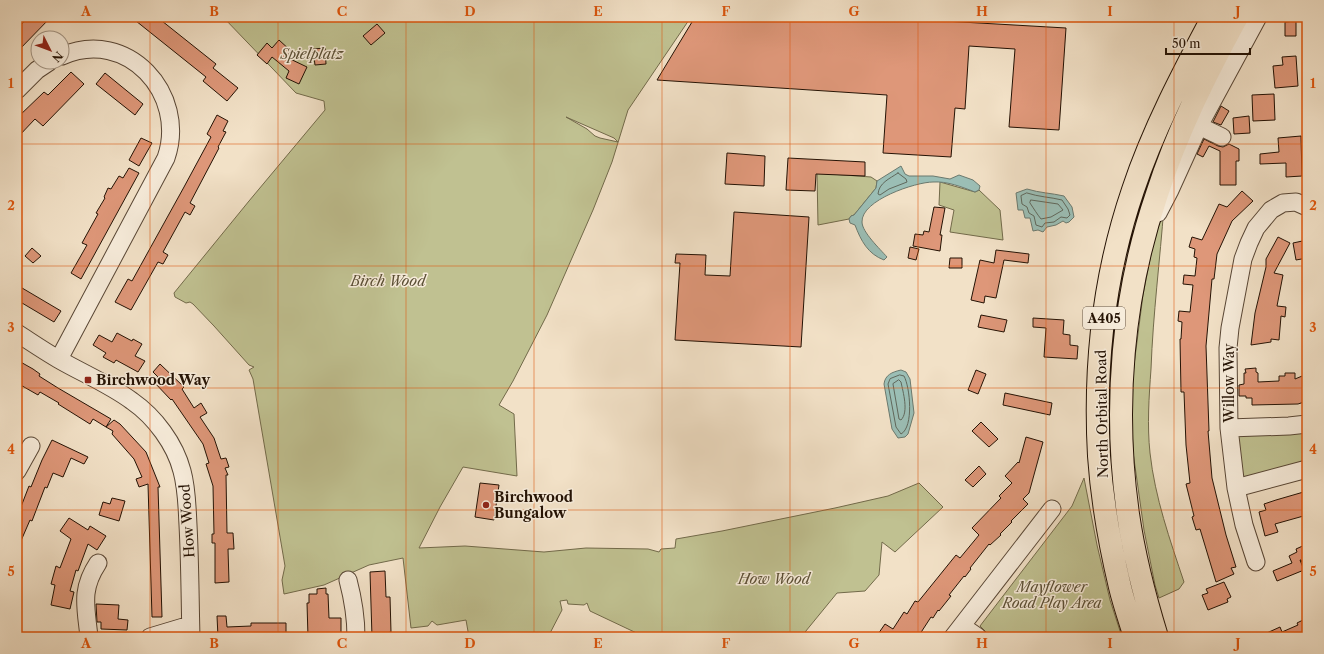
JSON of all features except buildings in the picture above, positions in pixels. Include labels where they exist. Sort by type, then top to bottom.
[{"type":"highway","name":"North Orbital Road","points":[[1135,637],[1120,588],[1105,509],[1099,456],[1098,380],[1102,336],[1115,251],[1133,191],[1162,118],[1213,17]]},
{"type":"highway","name":"North Orbital Road","points":[[1157,637],[1145,599],[1128,515],[1122,434],[1122,389],[1126,331],[1135,274],[1156,196],[1171,154],[1197,94],[1237,17]]},
{"type":"highway","points":[[1133,191],[1145,184],[1154,168],[1171,154]]},
{"type":"street","points":[[1145,235],[1170,190],[1199,126],[1258,17]]},
{"type":"street","points":[[59,359],[166,158],[171,137],[168,110],[157,84],[146,71],[133,60],[119,53],[97,49],[79,50],[70,53]]},
{"type":"street","points":[[17,90],[37,70]]},
{"type":"street","points":[[1199,126],[1222,137]]},
{"type":"street","name":"Willow Way","points":[[1256,562],[1244,524],[1236,488],[1229,428],[1228,348],[1243,258],[1248,243],[1256,228],[1271,210],[1283,203],[1296,202],[1307,207]]},
{"type":"street","name":"How Wood","points":[[17,333],[137,405],[147,413],[170,443],[182,470],[186,489],[189,558],[188,633]]},
{"type":"street","points":[[1229,428],[1307,424]]},
{"type":"street","points":[[17,471],[31,446]]},
{"type":"street","points":[[1236,488],[1307,470]]},
{"type":"street","points":[[978,637],[958,631],[1052,509]]},
{"type":"street","points":[[89,637],[85,602],[86,589],[91,573],[98,563]]},
{"type":"street","points":[[348,580],[354,608],[356,637]]},
{"type":"street","points":[[150,637],[188,633]]},
{"type":"green space","name":"Birch Wood","points":[[223,17],[691,17],[628,110],[612,162],[593,210],[547,315],[499,405],[514,414],[517,476],[463,467],[419,548],[465,546],[544,552],[586,548],[648,549],[659,552],[661,549],[675,548],[676,539],[722,531],[888,496],[919,483],[943,507],[895,552],[882,542],[879,575],[865,591],[837,593],[801,637],[645,637],[590,611],[587,603],[584,605],[568,604],[567,600],[560,601],[562,610],[548,637],[469,637],[466,620],[437,625],[432,621],[428,626],[411,628],[403,558],[369,565],[324,585],[284,594],[282,580],[285,566],[253,379],[249,370],[254,367],[249,365],[193,304],[190,302],[186,303],[175,297],[174,293],[325,110],[324,101],[296,93]],"holes":[[[566,117],[614,138],[618,142],[595,136],[587,129]]]},
{"type":"green space","points":[[817,173],[871,177],[877,181],[876,188],[849,219],[818,225]]},
{"type":"green space","points":[[940,182],[975,192],[979,190],[1000,210],[1003,240],[950,232],[954,210],[939,205]]},
{"type":"green space","points":[[1164,206],[1152,348],[1149,442],[1152,470],[1159,503],[1184,582],[1179,589],[1159,598],[1144,530],[1133,452],[1132,417],[1133,373],[1143,295],[1153,244]]},
{"type":"green space","points":[[1307,428],[1307,466],[1247,480],[1242,477],[1236,439],[1239,436]]},
{"type":"green space","name":"Mayflower Road Play Area","points":[[1084,478],[1097,545],[1110,600],[1122,637],[991,637],[980,626],[1072,506]]},
{"type":"water","points":[[901,166],[905,174],[909,176],[933,176],[950,179],[959,175],[973,180],[980,186],[979,190],[975,192],[949,183],[925,183],[891,194],[870,206],[864,214],[862,222],[863,226],[865,231],[887,257],[884,260],[869,251],[855,225],[850,223],[849,219],[876,188],[877,181]]},
{"type":"water","points":[[1027,189],[1064,196],[1072,207],[1074,217],[1069,222],[1066,223],[1063,221],[1056,225],[1047,227],[1043,232],[1038,230],[1033,231],[1030,218],[1025,218],[1023,210],[1018,210],[1016,193]]},
{"type":"water","points":[[901,370],[906,372],[910,379],[914,413],[908,434],[905,437],[898,438],[892,429],[884,384],[886,378],[890,374]]},
{"type":"place","name":"Birchwood Way","points":[[88,380]]},
{"type":"place","name":"Birchwood Bungalow","points":[[486,505]]},
{"type":"park label","name":"Spielplatz","points":[[312,54]]}]
